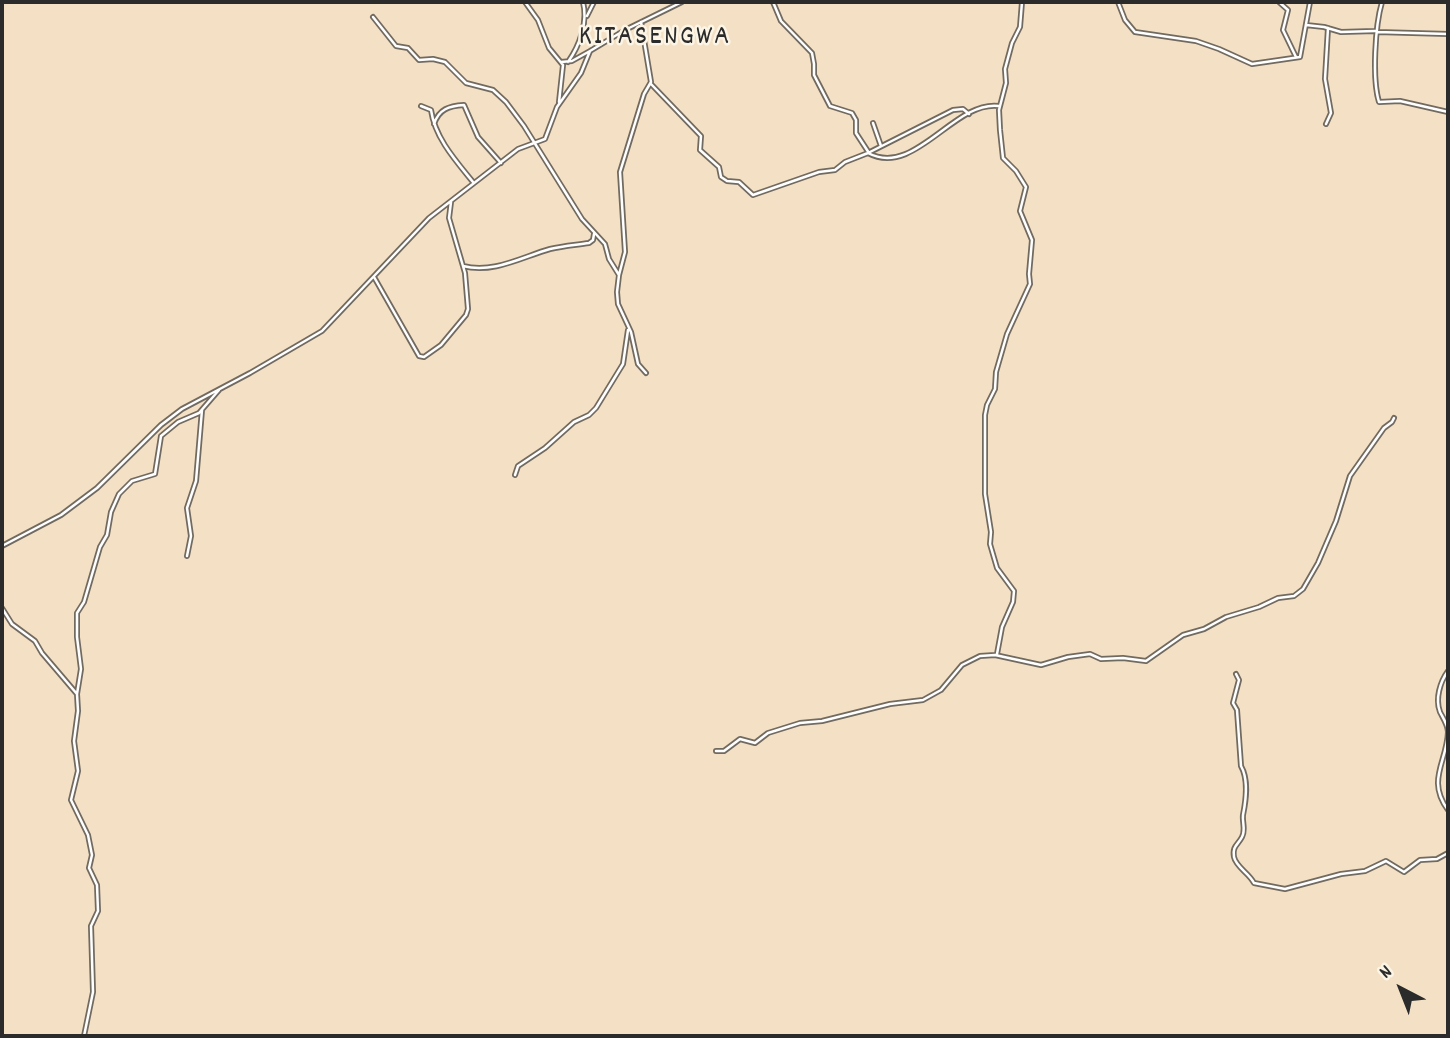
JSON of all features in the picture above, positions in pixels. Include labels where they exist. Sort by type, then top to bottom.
[{"type":"street","points":[[2,546],[61,515],[110,478],[171,416],[321,331],[425,221],[521,147],[547,136],[559,102],[561,62],[549,48],[539,23],[526,2]]},
{"type":"street","points":[[583,2],[585,19]]},
{"type":"street","points":[[568,62],[594,2]]},
{"type":"street","points":[[561,62],[568,62],[682,2]]},
{"type":"street","points":[[773,2],[781,21],[812,53],[814,75],[830,106],[854,115],[856,133],[869,153],[885,160],[897,159],[983,106],[1000,107]]},
{"type":"street","points":[[997,654],[1002,627],[1013,602],[1014,591],[998,568],[990,544],[991,532],[985,494],[985,415],[995,389],[996,372],[1007,334],[1030,286],[1032,242],[1020,211],[1020,204],[1026,194],[1025,184],[1003,158],[999,130],[1000,107],[1006,83],[1005,69],[1012,43],[1020,27],[1022,2]]},
{"type":"street","points":[[1118,2],[1125,20],[1135,32],[1196,41],[1252,64],[1297,58],[1303,52],[1310,2]]},
{"type":"street","points":[[1279,2],[1288,10],[1284,33],[1297,58]]},
{"type":"street","points":[[1382,2],[1377,31],[1376,92],[1379,102],[1400,101],[1448,112]]},
{"type":"street","points":[[373,17],[396,46],[408,48],[419,60],[433,59],[448,64],[466,83],[488,87],[499,94],[534,142],[582,219],[605,244],[609,259],[619,275]]},
{"type":"street","points":[[641,22],[651,84],[701,136],[700,150],[719,167],[721,177],[727,181],[740,182],[751,194],[819,172],[835,170],[845,162],[869,153],[953,110],[963,109],[969,114]]},
{"type":"street","points":[[1306,25],[1341,32],[1448,34]]},
{"type":"street","points":[[1326,124],[1331,113],[1325,79],[1328,28]]},
{"type":"street","points":[[559,102],[581,73],[590,51]]},
{"type":"street","points":[[646,373],[638,364],[629,326],[618,301],[619,275],[625,252],[620,172],[643,94],[651,84]]},
{"type":"street","points":[[434,124],[442,110],[456,104],[464,105],[480,139],[500,163]]},
{"type":"street","points":[[421,106],[431,110],[434,124],[446,146],[473,182]]},
{"type":"street","points":[[873,123],[881,146]]},
{"type":"street","points":[[374,277],[417,354],[422,358],[438,347],[466,315],[468,307],[463,266],[449,218],[452,199]]},
{"type":"street","points":[[463,266],[483,268],[512,263],[550,249],[589,243],[593,240],[594,233]]},
{"type":"street","points":[[515,475],[518,466],[596,408],[623,364],[629,326]]},
{"type":"street","points":[[84,1036],[93,992],[91,926],[98,908],[97,885],[89,868],[92,855],[88,835],[71,800],[78,771],[74,741],[81,669],[77,613],[87,592],[100,547],[107,535],[111,512],[120,494],[128,484],[138,478],[155,474],[161,436],[178,422],[202,410],[221,387]]},
{"type":"street","points":[[187,556],[191,536],[187,508],[197,481],[202,410]]},
{"type":"street","points":[[716,751],[724,751],[740,739],[755,743],[768,733],[800,723],[822,721],[890,704],[920,701],[941,690],[967,661],[980,656],[997,654],[1041,665],[1090,654],[1101,659],[1146,661],[1184,635],[1205,629],[1226,617],[1278,598],[1297,594],[1303,589],[1318,563],[1336,521],[1350,476],[1394,418]]},
{"type":"street","points":[[2,608],[11,622],[35,642],[41,653],[77,694]]},
{"type":"street","points":[[1448,671],[1437,698],[1448,733],[1437,784],[1441,799],[1448,810]]},
{"type":"street","points":[[1236,674],[1239,680],[1233,702],[1237,710],[1241,766],[1247,798],[1242,817],[1244,832],[1235,846],[1234,856],[1238,866],[1254,883],[1285,889],[1353,871],[1365,871],[1386,861],[1404,872],[1417,862],[1437,859],[1448,853]]},
{"type":"district","name":"KITASENGWA","points":[[655,39]]}]
